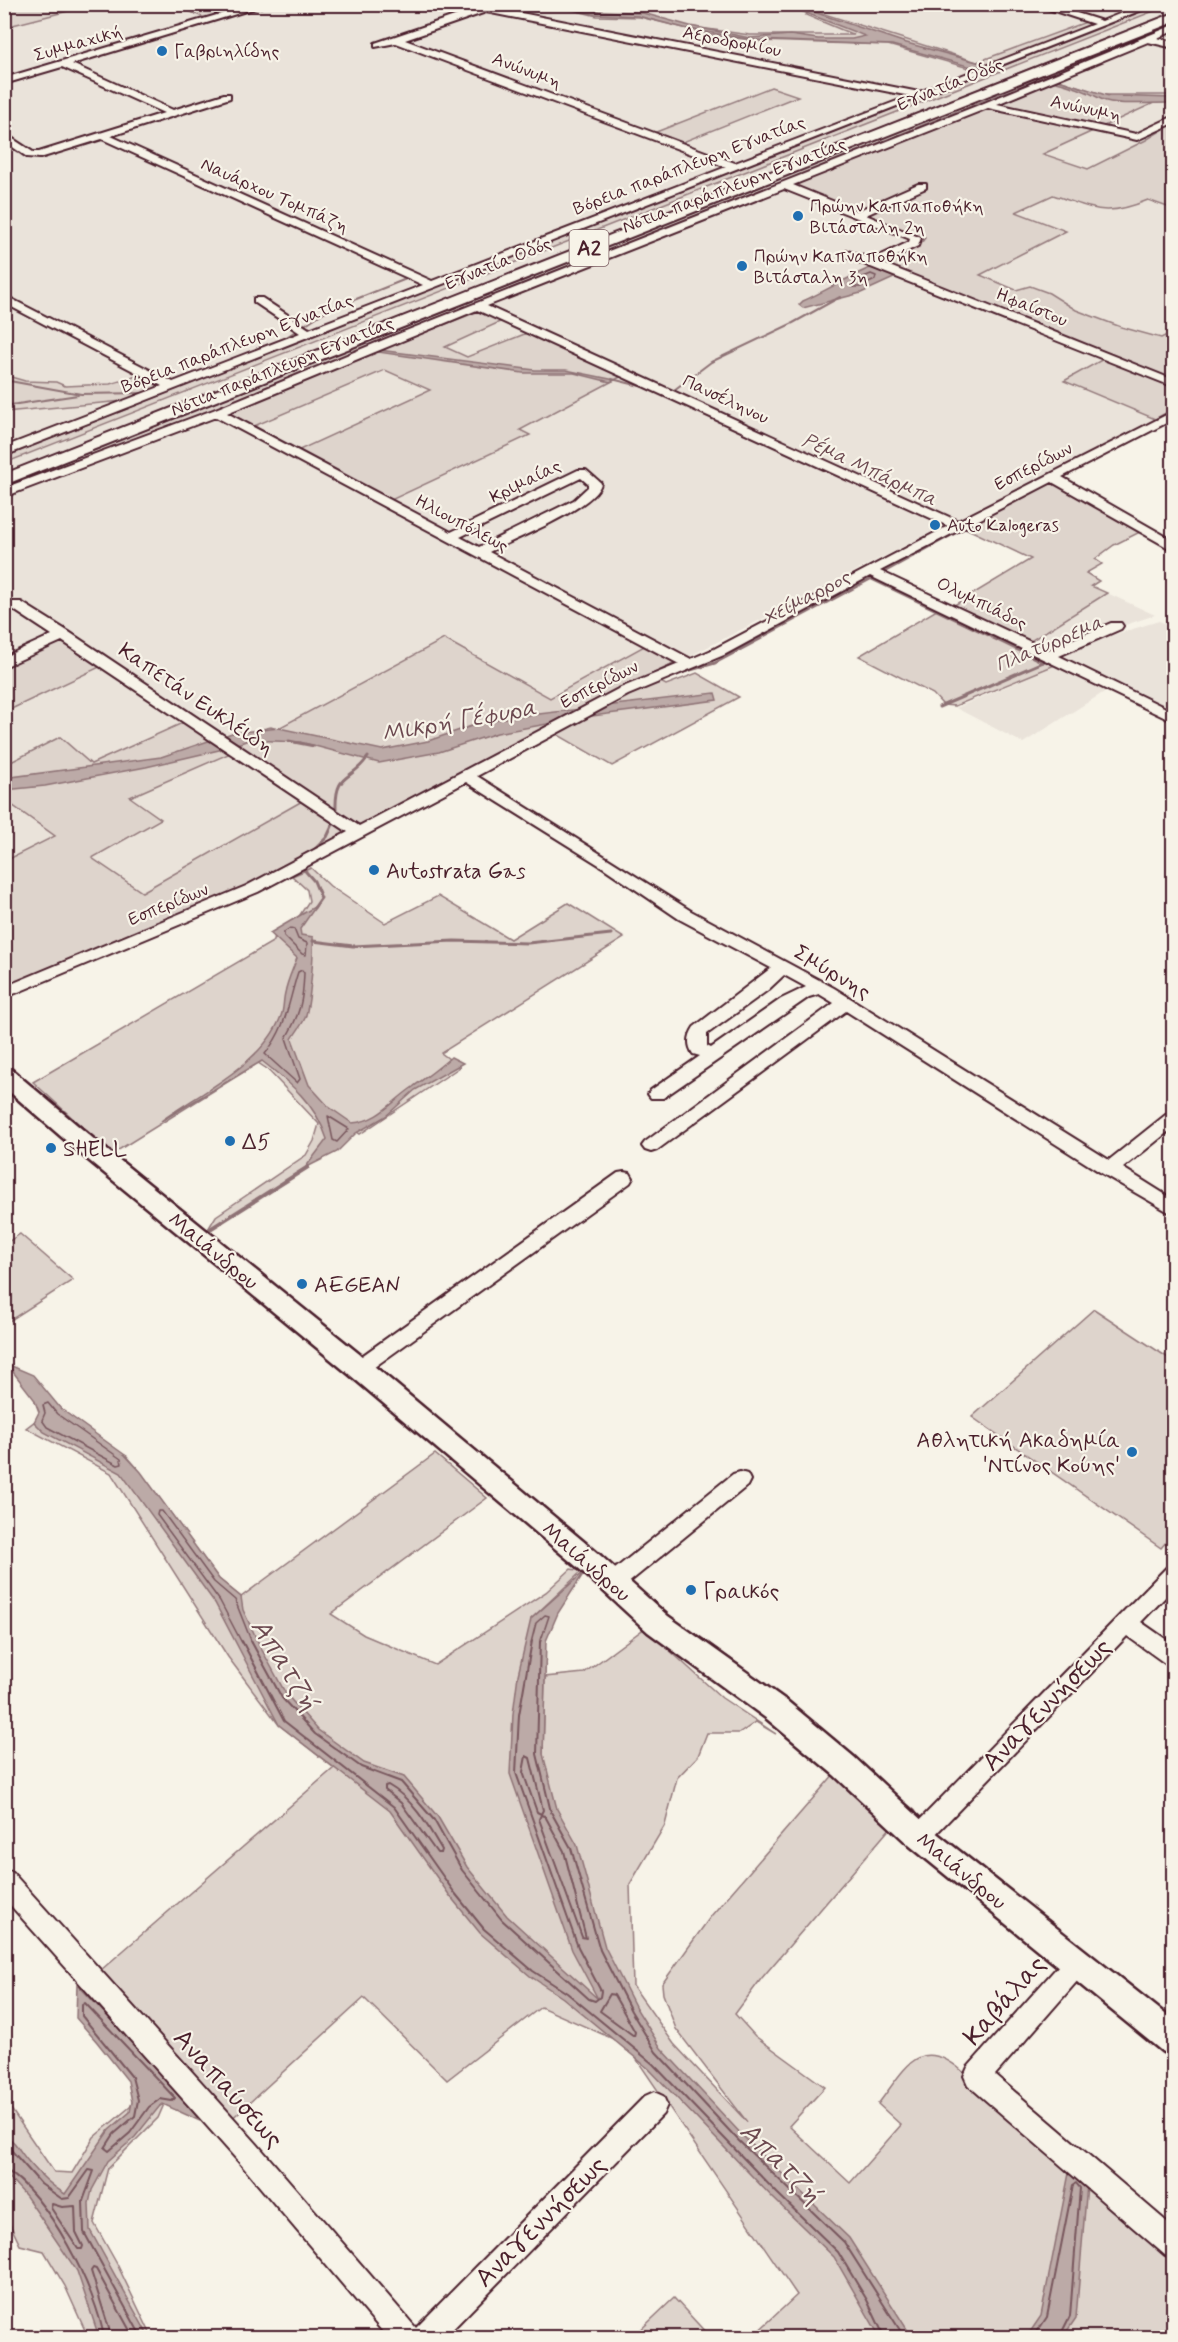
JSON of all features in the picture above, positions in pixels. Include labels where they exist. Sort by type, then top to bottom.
[{"type":"highway","name":"Εγνατία Οδός","points":[[4,468],[1173,9]]},
{"type":"highway","name":"Εγνατία Οδός","points":[[4,480],[1173,17]]},
{"type":"main road","name":"Μαιάνδρου","points":[[4,1075],[94,1152],[359,1368],[613,1583],[657,1624],[777,1710],[836,1759],[919,1836],[1173,2041]]},
{"type":"street","name":"Συμμαχική","points":[[7,78],[64,64],[265,4]]},
{"type":"street","name":"Αεροδρομίου","points":[[465,4],[921,95]]},
{"type":"street","points":[[378,45],[500,4]]},
{"type":"street","points":[[1037,4],[1103,24]]},
{"type":"street","name":"Βόρεια παράπλευρη Εγνατίας","points":[[7,445],[46,436],[1153,4]]},
{"type":"street","name":"Νότια παράπλευρη Εγνατίας","points":[[4,493],[218,413],[477,306],[987,105],[1173,27]]},
{"type":"street","points":[[1148,39],[1173,45]]},
{"type":"street","name":"Ανώνυμη","points":[[396,40],[735,166]]},
{"type":"street","points":[[64,64],[174,114]]},
{"type":"street","points":[[4,136],[36,156],[227,96]]},
{"type":"street","name":"Ανώνυμη","points":[[987,105],[1137,137],[1173,119]]},
{"type":"street","name":"Ναυάρχου Τομπάζη","points":[[104,136],[432,285]]},
{"type":"street","points":[[783,185],[916,238],[914,243],[877,261],[877,264]]},
{"type":"street","points":[[859,214],[922,186]]},
{"type":"street","name":"Ηφαίστου","points":[[847,254],[877,264],[1173,384]]},
{"type":"street","points":[[4,298],[173,387]]},
{"type":"street","points":[[258,300],[309,334]]},
{"type":"street","name":"Πανσέληνου","points":[[477,306],[959,526]]},
{"type":"street","name":"Ηλιουπόλεως","points":[[218,413],[690,664]]},
{"type":"street","name":"Εσπερίδων","points":[[4,993],[233,898],[623,692],[719,652],[1173,414]]},
{"type":"street","name":"Κριμαίας","points":[[450,537],[582,473],[595,483],[594,488],[579,502],[478,552]]},
{"type":"street","points":[[1053,477],[1173,547]]},
{"type":"street","name":"Ολυμπιάδος","points":[[870,571],[1173,718]]},
{"type":"street","name":"Καπετάν Ευκλέιδη","points":[[16,605],[360,832]]},
{"type":"street","points":[[1047,656],[1116,626]]},
{"type":"street","points":[[4,663],[64,635]]},
{"type":"street","name":"Σμύρνης","points":[[467,776],[610,865],[685,915],[821,988],[1173,1209]]},
{"type":"street","points":[[714,1054],[699,1050],[697,1039],[700,1031],[762,986],[783,967]]},
{"type":"street","points":[[657,1095],[803,993],[821,988]]},
{"type":"street","points":[[651,1146],[845,1003]]},
{"type":"street","points":[[1109,1170],[1173,1117]]},
{"type":"street","points":[[359,1368],[624,1178]]},
{"type":"street","points":[[613,1583],[740,1480]]},
{"type":"street","name":"Αναγεννήσεως","points":[[919,1836],[1173,1573]]},
{"type":"street","points":[[1126,1623],[1173,1657]]},
{"type":"street","name":"Αναπαύσεως","points":[[4,1880],[248,2153],[406,2337]]},
{"type":"street","name":"Καβάλας","points":[[1077,1963],[977,2076],[1173,2246]]},
{"type":"street","name":"Αναγεννήσεως","points":[[425,2337],[654,2105]]},
{"type":"shaded area","points":[[93,4],[175,5],[209,20],[5,79],[5,27]]},
{"type":"shaded area","points":[[4,5],[61,5],[72,10],[9,26],[5,24]]},
{"type":"shaded area","points":[[175,5],[260,5],[209,20]]},
{"type":"shaded area","points":[[270,5],[1173,5],[1173,410],[955,524],[951,522],[655,674],[5,989],[5,82]]},
{"type":"shaded area","points":[[552,5],[569,5],[599,12],[647,15],[686,26],[750,35],[854,35],[806,15],[812,10],[977,62],[1086,22],[1097,26],[979,71],[888,45],[760,41],[712,35],[640,17],[597,16]]},
{"type":"shaded area","points":[[1159,5],[1169,5],[5,463],[5,457]]},
{"type":"shaded area","points":[[1173,12],[1173,14],[698,200]]},
{"type":"shaded area","points":[[1173,21],[1173,24],[43,480],[5,493],[5,486]]},
{"type":"shaded area","points":[[1056,79],[1103,95],[1173,95],[1173,102],[1156,102],[1043,154],[1088,169],[1146,140],[1173,123],[1173,209],[1148,200],[1121,209],[1100,210],[1053,195],[1016,212],[1066,231],[980,275],[1016,290],[1030,286],[1049,293],[1076,310],[1121,327],[1161,338],[1173,332],[1173,381],[880,262],[922,242],[925,238],[790,186]]},
{"type":"shaded area","points":[[771,87],[798,96],[678,144],[651,134]]},
{"type":"shaded area","points":[[593,243],[5,475],[5,473]]},
{"type":"shaded area","points":[[479,311],[502,321],[445,347],[467,357],[527,333],[624,375],[520,430],[530,435],[389,501],[297,451],[430,390],[385,370],[252,427],[224,412]]},
{"type":"shaded area","points":[[1105,358],[1173,386],[1173,409],[1155,419],[1064,381]]},
{"type":"shaded area","points":[[4,375],[25,381],[56,382],[65,386],[110,384],[140,375],[160,387],[123,401],[5,412]]},
{"type":"shaded area","points":[[1047,483],[1058,483],[1142,531],[1114,545],[1095,559],[1102,564],[1086,573],[1099,581],[1091,586],[1107,593],[1026,644],[951,607],[1031,559],[963,527]]},
{"type":"shaded area","points":[[1107,593],[1155,615],[1044,652],[1026,644]]},
{"type":"shaded area","points":[[940,608],[1055,665],[955,706],[943,705],[933,694],[859,656]]},
{"type":"shaded area","points":[[1159,621],[1173,627],[1173,698],[1162,706],[1057,658],[1103,638]]},
{"type":"shaded area","points":[[64,637],[104,665],[5,712],[5,665]]},
{"type":"shaded area","points":[[444,639],[550,698],[646,645],[677,662],[618,691],[657,680],[666,685],[697,673],[739,697],[612,766],[555,733],[360,827],[235,751],[130,797],[161,819],[92,858],[142,892],[304,800],[352,832],[230,897],[5,988],[5,861],[55,836],[5,800],[5,765],[60,737],[91,764],[189,720],[218,739],[271,727],[277,729]]},
{"type":"shaded area","points":[[1059,664],[1109,689],[1023,743],[956,708]]},
{"type":"shaded area","points":[[311,868],[330,886],[385,923],[438,896],[510,939],[568,903],[624,938],[441,1053],[460,1067],[360,1134],[345,1124],[341,1145],[207,1231],[216,1216],[306,1155],[314,1141],[319,1124],[267,1069],[258,1063],[112,1154],[33,1082],[274,941],[275,931],[298,918],[309,901],[307,890],[292,876]]},
{"type":"shaded area","points":[[20,1234],[73,1280],[6,1323],[4,1321],[5,1244]]},
{"type":"shaded area","points":[[1094,1309],[1173,1361],[1173,1534],[1161,1548],[972,1417]]},
{"type":"shaded area","points":[[43,1415],[127,1456],[219,1579],[241,1597],[435,1454],[487,1498],[331,1614],[364,1635],[435,1665],[546,1592],[571,1569],[582,1571],[531,1619],[543,1754],[545,1677],[584,1673],[645,1628],[722,1698],[776,1734],[756,1722],[740,1733],[707,1733],[698,1756],[677,1778],[665,1825],[630,1884],[633,1986],[674,2044],[747,2122],[676,2029],[663,1994],[662,1984],[711,1916],[835,1773],[892,1826],[761,1979],[735,2014],[755,2036],[825,2087],[789,2126],[850,2183],[901,2125],[878,2104],[904,2069],[923,2056],[934,2055],[946,2060],[961,2070],[1173,2259],[1173,2337],[752,2337],[797,2295],[627,2045],[541,2007],[447,2080],[364,1998],[215,2134],[86,1983],[334,1768],[279,1725],[228,1657],[111,1473],[26,1428]]},
{"type":"shaded area","points":[[139,2090],[168,2095],[158,2118],[108,2168],[94,2223],[117,2264],[152,2337],[88,2337],[65,2286],[44,2251],[20,2245],[5,2214],[4,2114],[11,2109],[54,2172],[72,2173],[94,2137],[130,2107]]},
{"type":"shaded area","points":[[674,2298],[710,2337],[633,2337]]},
{"type":"water","points":[[558,5],[599,11],[643,13],[690,26],[750,38],[790,35],[818,39],[852,39],[865,36],[786,5],[793,5],[903,42],[984,64],[975,68],[892,45],[752,40],[684,28],[638,16],[593,14]]},
{"type":"water","points":[[1052,78],[1109,96],[1173,98],[1173,103],[1126,104],[1108,101],[1048,80]]},
{"type":"water","points":[[872,267],[896,277],[861,293],[803,308],[799,305],[803,301]]},
{"type":"water","points":[[379,350],[535,370],[566,370],[615,380],[610,382],[574,373],[523,373],[378,352]]},
{"type":"water","points":[[715,693],[717,700],[592,716],[497,733],[439,752],[379,763],[300,742],[249,740],[219,750],[146,767],[45,786],[5,790],[4,778],[161,757],[232,733],[279,728],[382,750],[428,741],[489,720]]},
{"type":"water","points":[[316,906],[300,929],[301,935],[313,937],[312,966],[305,1018],[292,1039],[309,1085],[329,1107],[352,1123],[362,1121],[385,1110],[451,1057],[463,1063],[415,1090],[386,1116],[356,1133],[337,1152],[305,1168],[327,1139],[316,1115],[301,1095],[262,1061],[161,1121],[230,1075],[261,1048],[273,1033],[282,1013],[286,989],[297,958],[270,933]]},
{"type":"water","points":[[7,1364],[33,1375],[61,1409],[125,1455],[141,1472],[219,1579],[241,1597],[243,1610],[286,1694],[318,1730],[364,1763],[404,1777],[438,1817],[467,1867],[507,1916],[598,1999],[572,1950],[510,1774],[513,1714],[518,1675],[531,1619],[585,1571],[558,1613],[546,1641],[543,1754],[557,1809],[577,1845],[605,1947],[636,2008],[661,2048],[744,2137],[849,2238],[912,2337],[880,2337],[834,2257],[773,2198],[649,2069],[563,1998],[530,1976],[480,1933],[450,1896],[390,1811],[279,1725],[215,1603],[121,1473],[44,1432],[34,1422],[39,1412],[34,1399]]},
{"type":"water","points":[[77,1984],[177,2090],[200,2121],[163,2104],[135,2137],[108,2161],[92,2190],[89,2203],[90,2230],[149,2337],[99,2337],[77,2271],[26,2196],[5,2173],[5,2136],[15,2143],[41,2175],[65,2194],[109,2130],[130,2112],[132,2102],[128,2081],[76,2018]]},
{"type":"water","points":[[1070,2168],[1087,2184],[1076,2318],[1063,2337],[1026,2338],[1041,2316]]},
{"type":"waterway","name":"Ρέμα Μπάρμπα","points":[[279,342],[324,312],[411,277]]},
{"type":"waterway","name":"Ρέμα Μπάρμπα","points":[[670,393],[711,362],[793,323],[840,297]]},
{"type":"waterway","name":"Ρέμα Μπάρμπα","points":[[612,379],[648,388]]},
{"type":"waterway","points":[[4,380],[81,394],[146,393]]},
{"type":"waterway","points":[[4,406],[78,395]]},
{"type":"waterway","points":[[881,574],[985,517]]},
{"type":"waterway","name":"Ρέμα Μπάρμπα","points":[[1137,530],[1169,548]]},
{"type":"waterway","name":"Χείμαρρος","points":[[759,639],[871,579],[996,639]]},
{"type":"waterway","name":"Χείμαρρος","points":[[680,673],[715,663],[762,638]]},
{"type":"waterway","name":"Πλατύρρεμα","points":[[939,707],[1043,662],[993,638]]},
{"type":"waterway","name":"Μικρή Γέφυρα","points":[[289,741],[314,746]]},
{"type":"waterway","points":[[336,809],[336,797],[341,782],[368,757]]},
{"type":"waterway","points":[[314,850],[327,837],[334,822]]},
{"type":"waterway","points":[[300,865],[314,881],[321,898],[314,908]]},
{"type":"waterway","points":[[313,941],[353,946],[454,941],[528,943],[611,934]]},
{"type":"waterway","points":[[19,991],[40,983]]},
{"type":"waterway","points":[[208,1233],[207,1231],[308,1167]]},
{"type":"waterway","points":[[695,1636],[705,1643]]},
{"type":"waterway","points":[[703,1641],[738,1666]]},
{"type":"waterway","points":[[903,1803],[914,1812]]},
{"type":"place","name":"Γαβριηλίδης","points":[[162,51]]},
{"type":"place","name":"Πρώην Καπναποθήκη Βιτάσταλη 2η","points":[[798,216]]},
{"type":"place","name":"Πρώην Καπναποθήκη Βιτάσταλη 3η","points":[[742,266]]},
{"type":"place","name":"Auto Kalogeras","points":[[935,525]]},
{"type":"place","name":"Autostrata Gas","points":[[374,870]]},
{"type":"place","name":"Δ5","points":[[230,1141]]},
{"type":"place","name":"SHELL","points":[[51,1148]]},
{"type":"place","name":"AEGEAN","points":[[302,1284]]},
{"type":"place","name":"Αθλητική Ακαδημία 'Ντίνος Κούης'","points":[[1132,1452]]},
{"type":"place","name":"Γραικός","points":[[691,1590]]},
{"type":"water label","name":"Απατζή","points":[[286,1664]]},
{"type":"water label","name":"Απατζή","points":[[782,2162]]}]
